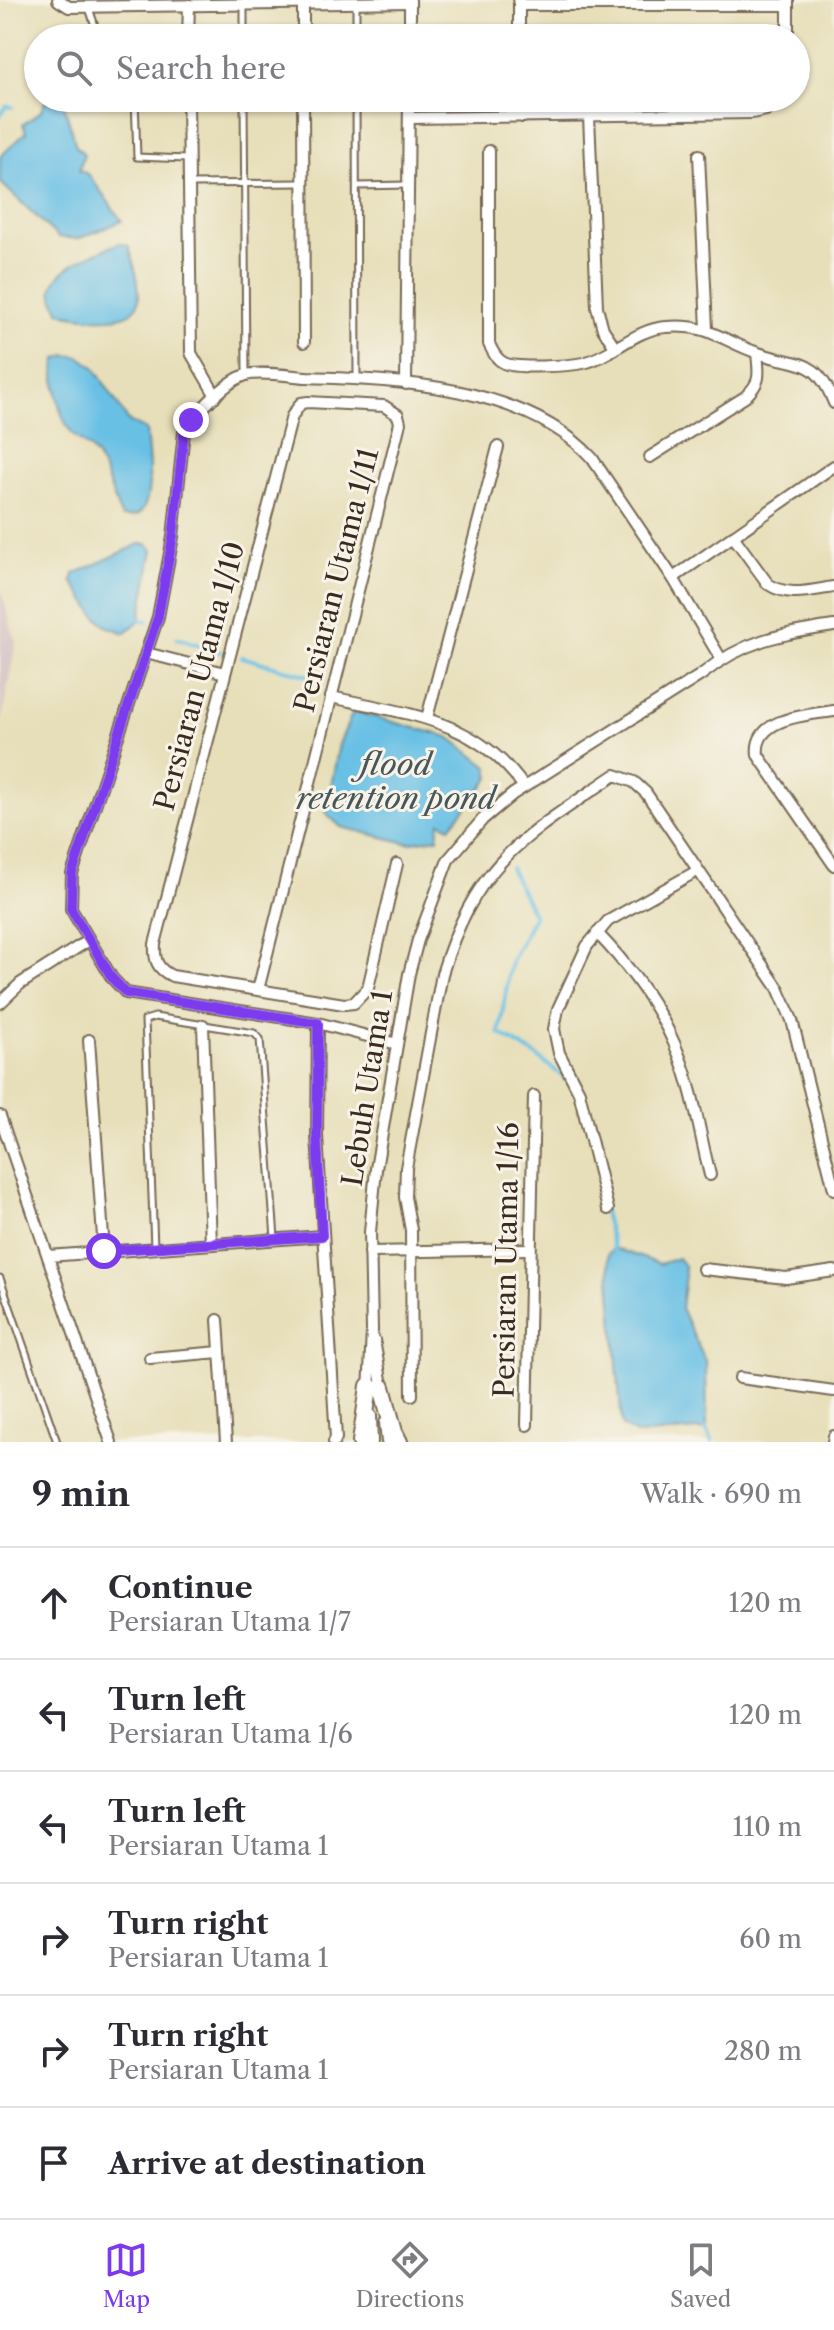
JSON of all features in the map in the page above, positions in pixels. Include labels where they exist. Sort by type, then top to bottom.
[{"type":"main road","points":[[361,1442],[376,1387]]},
{"type":"main road","points":[[376,1387],[399,1442]]},
{"type":"street","points":[[58,0],[69,7],[410,1],[410,24]]},
{"type":"street","points":[[519,24],[519,2],[788,2],[788,24]]},
{"type":"street","points":[[188,24],[189,5]]},
{"type":"street","points":[[303,5],[303,24]]},
{"type":"street","points":[[188,112],[191,353],[216,396]]},
{"type":"street","points":[[303,112],[304,342]]},
{"type":"street","points":[[406,384],[409,112]]},
{"type":"street","points":[[522,112],[523,117]]},
{"type":"street","points":[[409,118],[757,112]]},
{"type":"street","points":[[589,116],[597,307],[603,329],[615,347]]},
{"type":"street","points":[[489,151],[489,344],[502,362],[513,366],[582,363],[653,328],[685,326],[707,329],[757,353],[799,363],[822,377],[834,403]]},
{"type":"street","points":[[699,155],[707,329]]},
{"type":"street","points":[[650,457],[754,389],[760,380],[757,353]]},
{"type":"street","points":[[397,1044],[318,1023],[126,993],[112,978],[71,909],[72,874],[158,617],[173,537],[184,432],[203,406],[246,375],[357,379],[490,398],[544,420],[577,442],[606,477],[673,578],[721,659]]},
{"type":"street","name":"Persiaran Utama 1/10","points":[[258,990],[172,976],[157,965],[155,944],[294,409],[301,403],[384,406],[398,415]]},
{"type":"street","name":"Persiaran Utama 1/11","points":[[258,990],[399,431],[398,415]]},
{"type":"street","points":[[427,718],[498,447]]},
{"type":"street","points":[[673,578],[834,466]]},
{"type":"street","points":[[733,536],[768,584],[776,589],[794,593],[834,587]]},
{"type":"street","name":"Lebuh Utama 1","points":[[376,1387],[370,1252],[376,1169],[418,940],[448,860],[483,819],[524,787],[701,675],[721,659],[761,639],[834,626]]},
{"type":"street","points":[[146,653],[225,673]]},
{"type":"street","points":[[331,697],[427,718],[468,735],[487,745],[511,767],[524,787]]},
{"type":"street","points":[[834,711],[780,722],[767,729],[757,746],[758,755],[834,865]]},
{"type":"street","points":[[412,1395],[411,1230],[405,1197],[406,1168],[442,974],[458,925],[489,873],[531,833],[615,775],[634,782],[646,793],[778,988],[786,1005],[833,1174],[834,1189]]},
{"type":"street","points":[[258,990],[354,1003],[368,988],[397,864]]},
{"type":"street","points":[[608,1209],[579,1092],[559,1053],[554,1029],[558,1009],[576,965],[597,933],[619,913],[697,871]]},
{"type":"street","points":[[597,933],[631,969],[668,1031],[682,1062],[710,1175]]},
{"type":"street","points":[[0,1003],[20,984],[89,940]]},
{"type":"street","points":[[318,1023],[317,1136],[334,1442]]},
{"type":"street","points":[[203,1025],[211,1244]]},
{"type":"street","points":[[89,1040],[104,1251]]},
{"type":"street","name":"Persiaran Utama 1/16","points":[[527,1425],[534,1096]]},
{"type":"street","points":[[0,1116],[111,1442]]},
{"type":"street","points":[[48,1256],[322,1236]]},
{"type":"street","points":[[370,1252],[529,1249]]},
{"type":"street","points":[[703,1269],[786,1278],[834,1271]]},
{"type":"street","points":[[218,1320],[226,1442]]},
{"type":"street","points":[[150,1358],[220,1352]]},
{"type":"street","points":[[740,1378],[834,1391]]},
{"type":"street","points":[[372,1442],[376,1387]]},
{"type":"street","points":[[376,1387],[387,1442]]},
{"type":"lane","points":[[356,3],[356,24]]},
{"type":"lane","points":[[244,5],[244,24]]},
{"type":"lane","points":[[88,6],[94,24]]},
{"type":"lane","points":[[135,112],[137,157],[188,159]]},
{"type":"lane","points":[[244,112],[246,375]]},
{"type":"lane","points":[[356,112],[357,379]]},
{"type":"lane","points":[[189,184],[303,183]]},
{"type":"lane","points":[[357,186],[408,185]]},
{"type":"lane","points":[[154,1248],[145,1020],[155,1017],[254,1033],[260,1039],[275,1239]]},
{"type":"lane","points":[[0,1278],[57,1442]]},
{"type":"shaded area","points":[[0,588],[16,642],[0,729]]},
{"type":"water","points":[[40,112],[66,112],[76,146],[84,154],[79,170],[89,175],[122,221],[78,239],[58,237],[0,182],[0,157],[26,132],[23,124]]},
{"type":"water","points":[[120,243],[129,246],[136,275],[139,297],[134,310],[115,318],[60,312],[53,291],[56,280],[80,260]]},
{"type":"water","points":[[66,355],[80,357],[93,366],[129,422],[146,430],[148,490],[142,511],[134,516],[122,517],[98,459],[71,432],[63,417],[57,397],[55,367],[57,359]]},
{"type":"water","points":[[140,544],[148,544],[153,550],[140,620],[125,633],[106,626],[72,581],[74,574]]},
{"type":"water","name":"flood retention pond","points":[[356,712],[449,737],[488,767],[490,778],[450,827],[440,822],[438,838],[407,843],[341,827],[326,813],[339,744],[352,714]]},
{"type":"water","points":[[614,1248],[660,1264],[678,1258],[684,1266],[681,1308],[706,1363],[707,1429],[637,1435],[622,1426],[608,1254]]},
{"type":"waterway","points":[[0,115],[7,106],[12,107]]},
{"type":"waterway","points":[[140,620],[147,621]]},
{"type":"waterway","points":[[177,638],[221,652]]},
{"type":"waterway","points":[[242,657],[323,680]]},
{"type":"waterway","points":[[510,868],[534,916],[511,961],[499,1033],[534,1054],[571,1083]]},
{"type":"waterway","points":[[603,1208],[615,1254]]},
{"type":"waterway","points":[[705,1427],[712,1442]]},
{"type":"route","points":[[104,1251],[322,1236],[317,1136],[318,1023],[126,993],[112,978],[71,909],[69,899],[72,874],[158,617],[173,537],[184,432],[191,420]]}]
